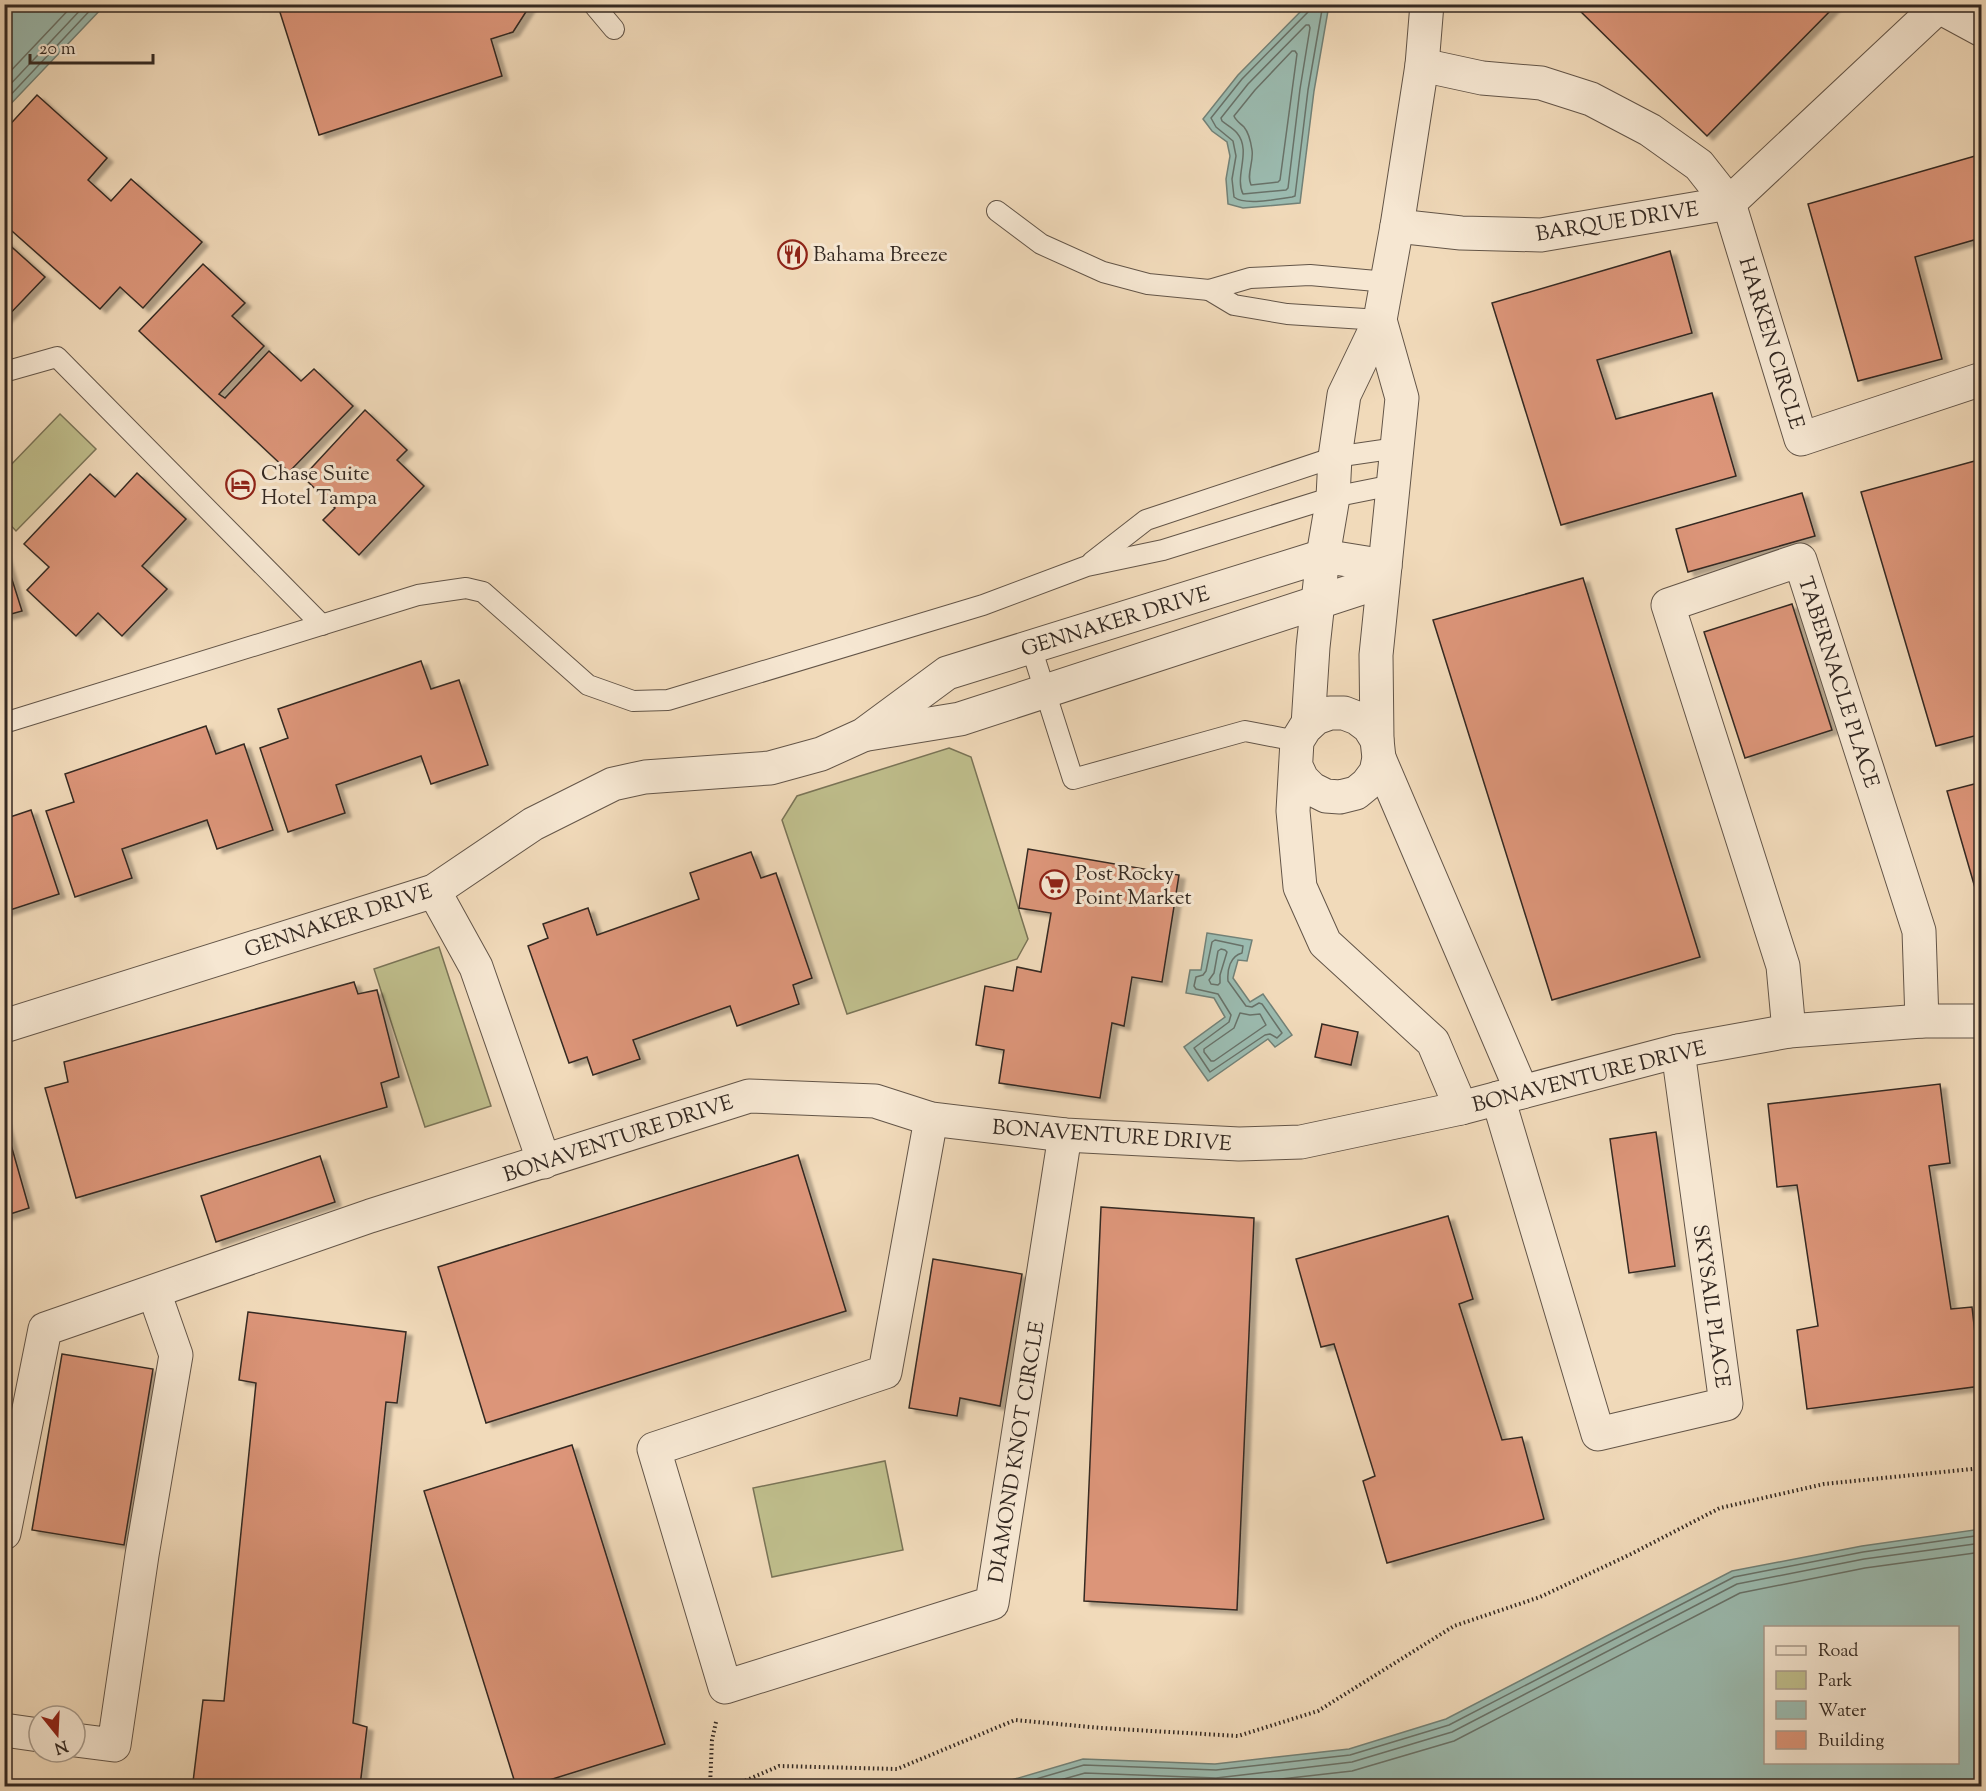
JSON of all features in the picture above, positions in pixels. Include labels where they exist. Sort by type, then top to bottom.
[{"type":"street","points":[[1427,4],[1422,65],[1380,320],[1344,394],[1293,811],[1300,887],[1325,942],[1433,1042],[1461,1108]]},
{"type":"street","points":[[1936,6],[1982,30]]},
{"type":"street","name":"BARQUE DRIVE","points":[[1397,226],[1461,233],[1540,235],[1729,203],[1936,6]]},
{"type":"street","name":"BARQUE DRIVE","points":[[1422,65],[1482,78],[1541,83],[1592,99],[1650,130],[1699,165],[1729,203]]},
{"type":"street","name":"HARKEN CIRCLE","points":[[1729,203],[1801,439],[1982,379]]},
{"type":"street","points":[[1380,320],[1401,398],[1376,655],[1378,749],[1376,772],[1368,784],[1356,793],[1341,797],[1326,796],[1312,789],[1302,779],[1301,744],[1316,718],[1330,713],[1344,713],[1357,718],[1369,727],[1378,749],[1510,1095]]},
{"type":"street","name":"GENNAKER DRIVE","points":[[4,1026],[434,891],[533,824],[613,784],[645,777],[770,768],[821,754],[863,735],[947,673],[1323,556],[1384,574]]},
{"type":"street","name":"TABERNACLE PLACE","points":[[1789,1031],[1783,966],[1668,605],[1800,560],[1919,931],[1922,1021]]},
{"type":"street","name":"GENNAKER DRIVE","points":[[863,735],[960,719],[1319,602],[1384,574]]},
{"type":"street","points":[[434,891],[476,967],[544,1162]]},
{"type":"street","name":"BONAVENTURE DRIVE","points":[[4,1533],[45,1329],[370,1216],[749,1096],[875,1101],[931,1119],[1065,1136],[1239,1144],[1301,1142],[1461,1108],[1678,1052],[1789,1031],[1922,1021],[1982,1021]]},
{"type":"street","name":"SKYSAIL PLACE","points":[[1510,1095],[1598,1434],[1726,1404],[1678,1052]]},
{"type":"street","points":[[725,1687],[654,1449],[885,1372],[931,1119]]},
{"type":"street","name":"DIAMOND KNOT CIRCLE","points":[[725,1687],[992,1603],[1065,1136]]},
{"type":"street","points":[[87,1742],[114,1745],[142,1555],[176,1355],[154,1292]]},
{"type":"street","points":[[4,1730],[27,1733]]},
{"type":"lane","points":[[593,4],[614,29]]},
{"type":"lane","points":[[997,211],[1041,244],[1103,272],[1148,284],[1209,290],[1250,278],[1300,275],[1387,282]]},
{"type":"lane","points":[[1209,290],[1234,305],[1287,314],[1380,320]]},
{"type":"lane","points":[[4,372],[57,357],[322,625]]},
{"type":"lane","points":[[1087,566],[1146,520],[1335,457],[1397,448]]},
{"type":"lane","points":[[4,723],[418,595],[466,588],[483,592],[588,685],[633,701],[668,700],[983,604],[1087,566],[1163,550],[1333,497],[1393,485]]},
{"type":"lane","points":[[1031,647],[1073,779],[1245,731],[1301,744]]},
{"type":"path","points":[[733,1786],[779,1766],[897,1769],[1015,1720],[1101,1728],[1238,1736],[1318,1711],[1454,1626],[1540,1597],[1720,1508],[1824,1484],[1982,1468]]},
{"type":"path","points":[[710,1786],[712,1740],[725,1687]]},
{"type":"green space","points":[[60,414],[96,449],[16,531],[5,519],[5,471]]},
{"type":"green space","points":[[949,748],[971,757],[1028,939],[1017,959],[847,1014],[782,820],[797,796]]},
{"type":"green space","points":[[439,947],[491,1106],[425,1127],[374,969]]},
{"type":"green space","points":[[885,1461],[903,1550],[772,1577],[753,1488]]},
{"type":"water","points":[[4,5],[105,5],[5,110]]},
{"type":"water","points":[[1307,5],[1329,5],[1314,91],[1300,203],[1243,208],[1228,204],[1226,179],[1230,156],[1227,142],[1212,131],[1203,119],[1238,75]]},
{"type":"water","points":[[1207,933],[1252,940],[1247,961],[1238,960],[1233,978],[1250,1002],[1263,994],[1292,1035],[1275,1047],[1268,1039],[1208,1081],[1184,1047],[1225,1017],[1214,998],[1186,993],[1190,970],[1201,970]]},
{"type":"water","points":[[1981,1529],[1981,1786],[991,1786],[1083,1759],[1215,1764],[1349,1749],[1446,1719],[1732,1571],[1862,1546]]},
{"type":"building","points":[[274,4],[531,4],[513,32],[491,39],[502,76],[319,135],[278,6]]},
{"type":"building","points":[[1573,4],[1695,4],[1702,11],[1708,4],[1837,4],[1707,136]]},
{"type":"building","points":[[37,95],[107,158],[88,180],[111,201],[131,179],[202,242],[143,308],[120,287],[100,309],[4,224],[4,131]]},
{"type":"building","points":[[1982,154],[1982,266],[1974,240],[1915,257],[1942,359],[1858,381],[1808,204]]},
{"type":"building","points":[[4,240],[45,277],[4,320]]},
{"type":"building","points":[[1670,251],[1692,333],[1597,360],[1616,419],[1712,393],[1736,476],[1561,525],[1492,303]]},
{"type":"building","points":[[203,264],[245,303],[232,316],[264,346],[219,394],[225,398],[269,351],[301,381],[314,369],[353,406],[289,472],[139,331]]},
{"type":"building","points":[[365,410],[407,450],[397,460],[424,486],[359,555],[323,520],[335,508],[303,477]]},
{"type":"building","points":[[1982,459],[1982,734],[1936,746],[1861,492]]},
{"type":"building","points":[[137,473],[186,519],[142,566],[167,589],[122,636],[98,613],[76,636],[27,590],[49,567],[24,544],[90,474],[115,497]]},
{"type":"building","points":[[1802,493],[1815,536],[1688,572],[1676,529]]},
{"type":"building","points":[[4,554],[22,611],[4,616]]},
{"type":"building","points":[[1583,578],[1700,957],[1552,1000],[1433,620]]},
{"type":"building","points":[[1792,604],[1832,730],[1745,758],[1704,632]]},
{"type":"building","points":[[421,661],[431,689],[459,680],[488,765],[431,784],[421,756],[336,785],[345,813],[288,832],[260,748],[288,738],[278,709]]},
{"type":"building","points":[[206,726],[216,754],[244,744],[273,830],[217,849],[207,820],[122,849],[132,878],[75,897],[46,811],[74,802],[65,774]]},
{"type":"building","points":[[1982,782],[1982,912],[1947,791]]},
{"type":"building","points":[[31,810],[59,894],[4,912],[4,819]]},
{"type":"building","points":[[1028,849],[1179,875],[1162,982],[1132,977],[1124,1026],[1112,1023],[1100,1098],[999,1083],[1004,1050],[976,1045],[985,986],[1013,991],[1017,967],[1041,972],[1051,913],[1019,908]]},
{"type":"building","points":[[751,852],[761,878],[776,873],[812,978],[793,985],[799,1004],[737,1026],[730,1006],[633,1040],[640,1059],[593,1075],[587,1057],[569,1063],[528,946],[548,938],[543,924],[588,908],[597,935],[699,899],[690,873]]},
{"type":"building","points":[[354,982],[358,994],[377,990],[399,1077],[381,1083],[387,1107],[76,1198],[45,1088],[68,1082],[64,1062]]},
{"type":"building","points":[[1322,1024],[1358,1032],[1351,1065],[1315,1057]]},
{"type":"building","points":[[1940,1084],[1950,1163],[1929,1166],[1951,1309],[1972,1307],[1981,1386],[1807,1409],[1797,1330],[1818,1326],[1797,1185],[1777,1187],[1768,1104]]},
{"type":"building","points":[[4,1120],[29,1208],[4,1216]]},
{"type":"building","points":[[1656,1132],[1675,1266],[1629,1273],[1610,1139]]},
{"type":"building","points":[[798,1155],[846,1311],[486,1423],[438,1267]]},
{"type":"building","points":[[320,1156],[335,1202],[216,1242],[201,1196]]},
{"type":"building","points":[[1101,1207],[1254,1218],[1237,1610],[1084,1601]]},
{"type":"building","points":[[1448,1216],[1473,1299],[1459,1304],[1502,1440],[1522,1437],[1544,1519],[1387,1563],[1363,1481],[1375,1476],[1334,1344],[1321,1347],[1296,1259]]},
{"type":"building","points":[[933,1259],[1022,1274],[1000,1406],[960,1398],[957,1416],[909,1408]]},
{"type":"building","points":[[248,1312],[406,1332],[397,1403],[386,1402],[353,1723],[367,1727],[360,1786],[229,1786],[193,1782],[203,1700],[224,1701],[256,1383],[239,1380]]},
{"type":"building","points":[[62,1354],[153,1369],[124,1545],[32,1530]]},
{"type":"building","points":[[572,1445],[665,1744],[530,1786],[516,1786],[424,1491]]},
{"type":"place","name":"Bahama Breeze","points":[[792,254]]},
{"type":"place","name":"Chase Suite Hotel Tampa","points":[[240,485]]},
{"type":"place","name":"Post Rocky Point Market","points":[[1054,885]]}]
